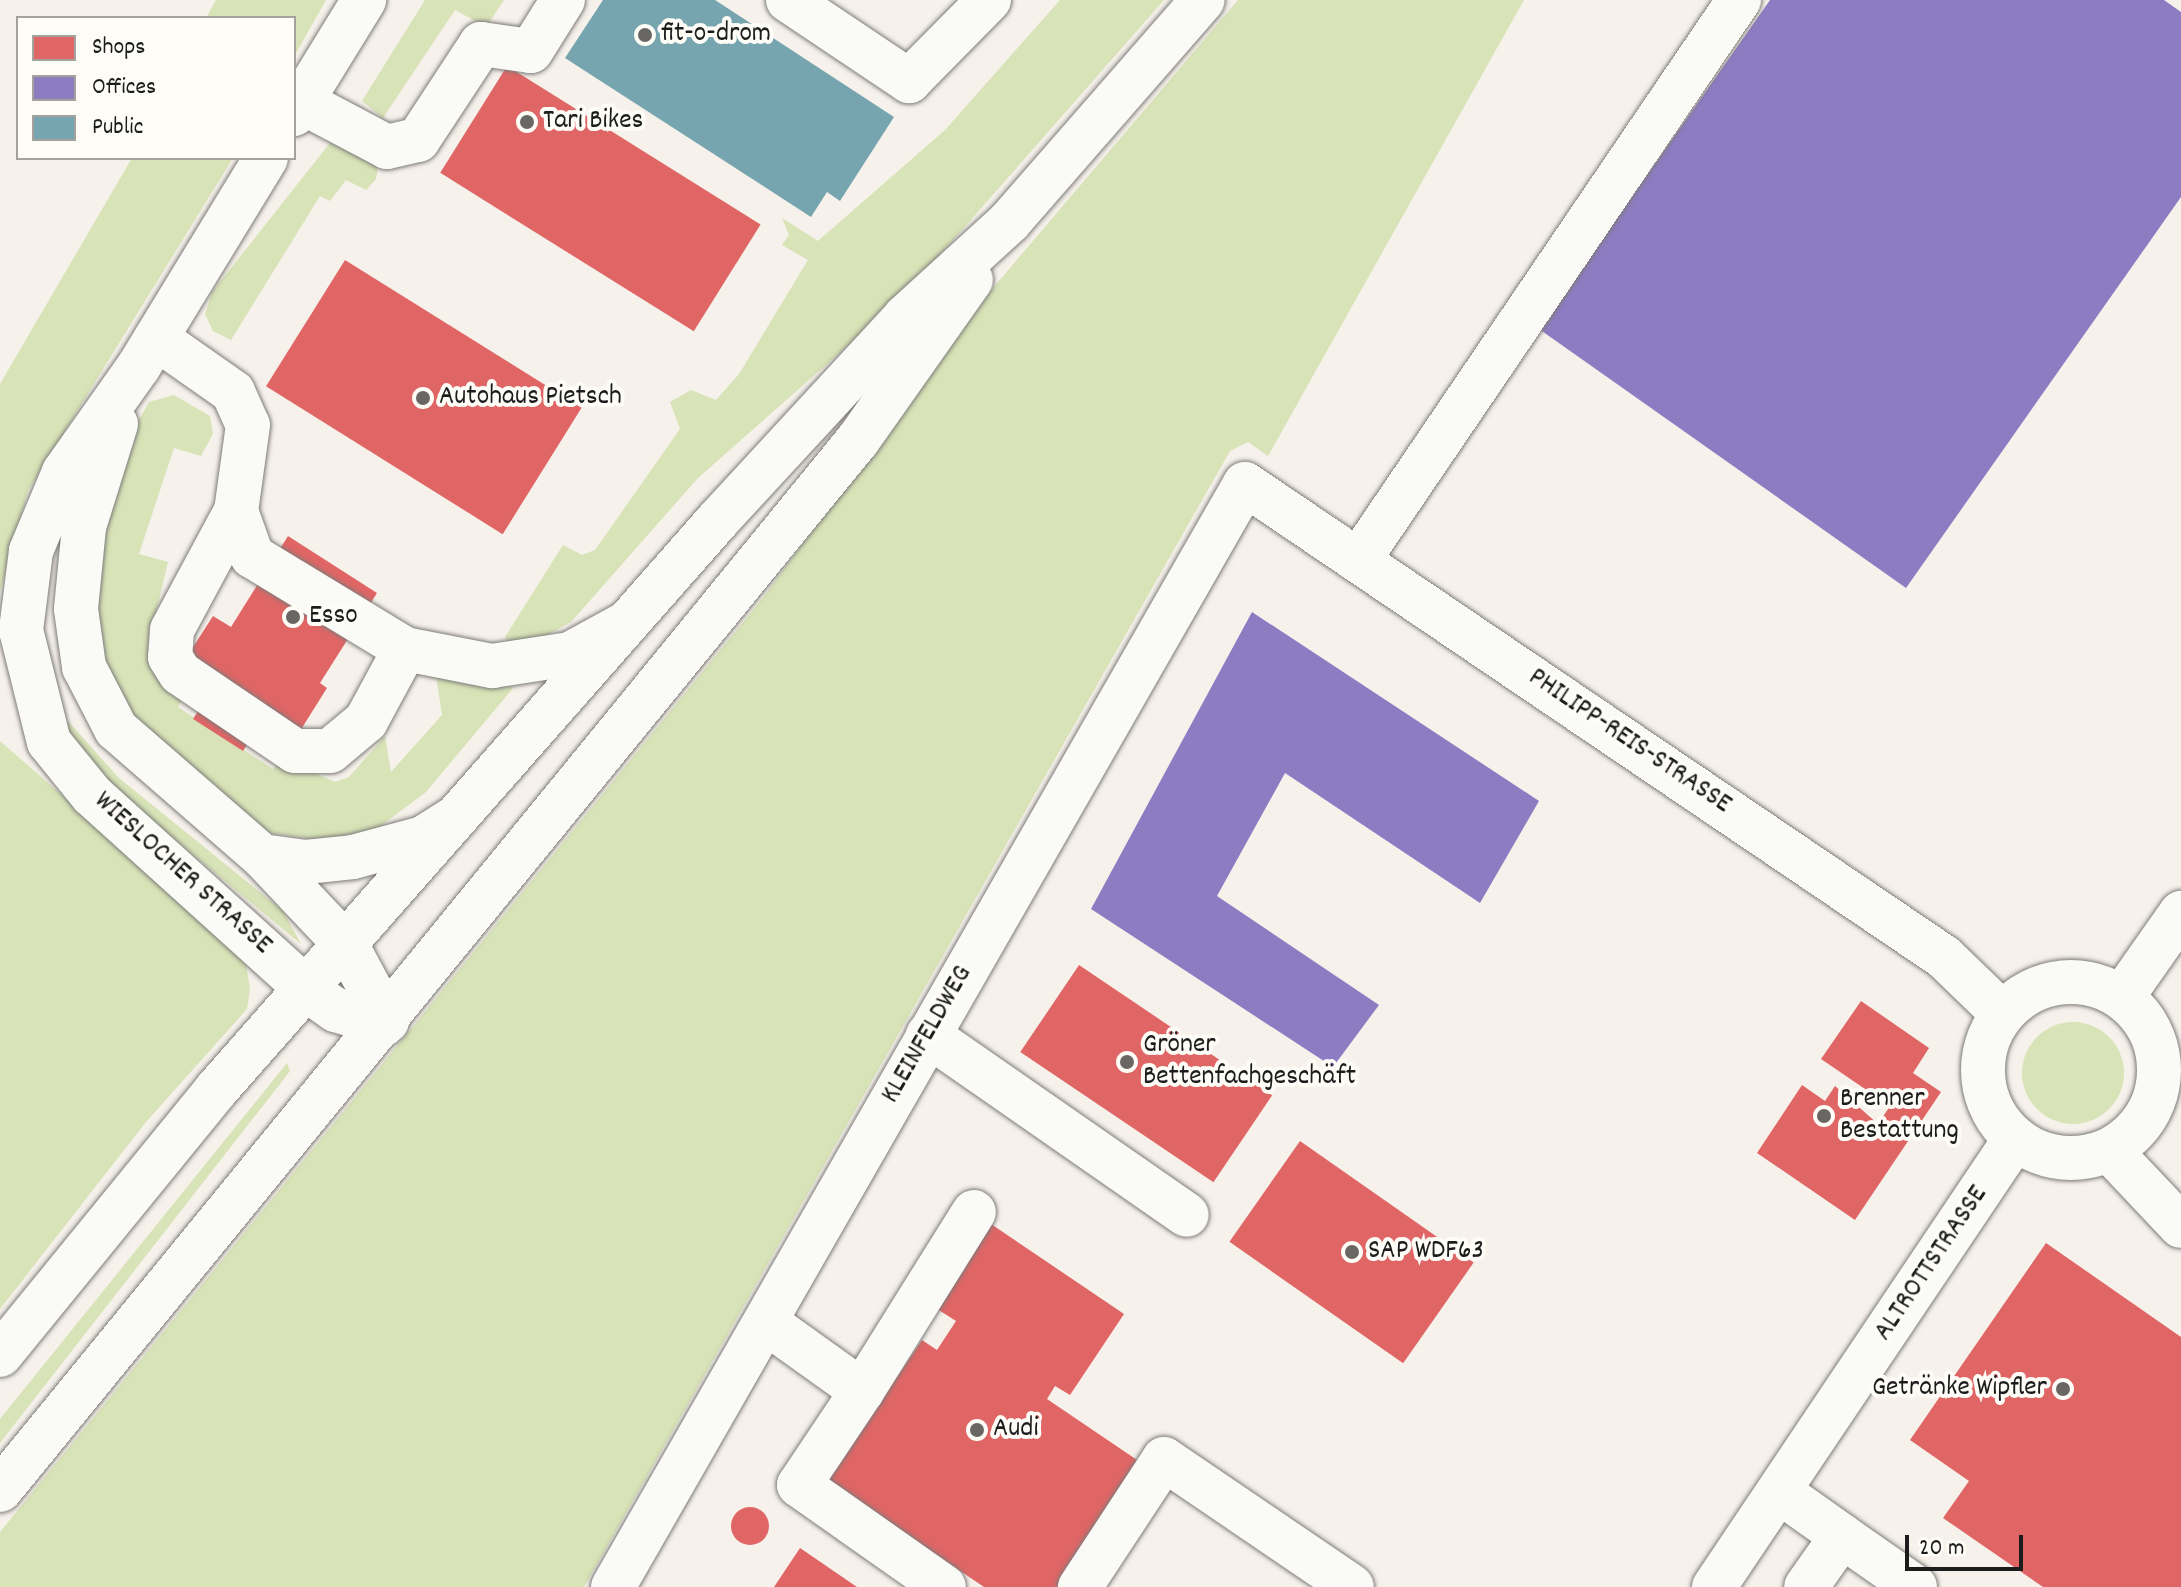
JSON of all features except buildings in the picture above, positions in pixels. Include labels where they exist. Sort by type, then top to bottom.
[{"type":"street","points":[[364,0],[298,108],[387,147],[418,140],[481,44],[531,51],[563,0]]},
{"type":"street","points":[[788,0],[909,81],[989,0]]},
{"type":"street","points":[[0,1355],[208,1100],[310,992],[347,946],[884,340],[1010,221],[1203,0]]},
{"type":"street","points":[[1360,558],[1739,0]]},
{"type":"street","name":"WIESLOCHER STRASSE","points":[[265,160],[148,352],[64,472],[31,551],[14,681],[49,742],[92,795],[310,992],[336,1010],[385,1023]]},
{"type":"street","points":[[0,1490],[385,1023],[858,440],[1010,221]]},
{"type":"street","points":[[148,352],[233,392],[248,425],[236,511],[172,630],[170,657],[209,694],[295,751],[330,751],[366,721],[405,649]]},
{"type":"street","name":"WIESLOCHER STRASSE","points":[[148,352],[84,527],[76,609],[84,667],[116,729],[262,856],[347,946],[385,1023]]},
{"type":"street","name":"PHILIPP-REIS-STRASSE","points":[[1245,484],[1360,558],[1944,957],[2002,1013]]},
{"type":"street","name":"KLEINFELDWEG","points":[[613,1587],[1245,484]]},
{"type":"street","points":[[236,511],[252,556],[405,649],[469,658],[492,666],[570,654],[636,618]]},
{"type":"street","points":[[14,681],[84,667]]},
{"type":"street","points":[[262,856],[306,862],[353,857],[423,838],[471,808]]},
{"type":"street","points":[[2122,997],[2176,931]]},
{"type":"street","points":[[2072,981],[2122,997],[2157,1047],[2160,1078],[2135,1133],[2110,1151],[2061,1159],[2015,1139],[1993,1112],[1983,1079],[1986,1044],[2002,1013],[2022,995],[2072,981]]},
{"type":"street","points":[[928,1035],[1187,1215]]},
{"type":"street","name":"ALTROTTSTRASSE","points":[[1714,1587],[2015,1139]]},
{"type":"street","points":[[2110,1151],[2181,1226]]},
{"type":"street","points":[[944,1587],[799,1485],[974,1212]]},
{"type":"street","points":[[767,1323],[862,1391]]},
{"type":"street","points":[[1080,1587],[1164,1459],[1352,1587]]},
{"type":"street","points":[[1780,1492],[1915,1587]]},
{"type":"street","points":[[1806,1587],[1842,1536]]},
{"type":"green space","points":[[216,0],[326,0],[296,53],[296,16],[207,16]]},
{"type":"green space","points":[[425,0],[504,0],[486,27],[455,10],[383,118],[362,101]]},
{"type":"green space","points":[[1060,0],[1164,0],[904,296],[698,478],[571,622],[529,645],[510,646],[505,637],[563,545],[582,555],[595,550],[680,429],[670,402],[691,390],[716,400],[739,374],[808,260],[782,245],[789,235],[782,218],[818,241],[945,130]]},
{"type":"green space","points":[[1238,0],[1524,0],[1268,456],[1248,442],[1230,451],[584,1587],[0,1587],[0,1532],[762,599],[981,302]]},
{"type":"green space","points":[[345,124],[382,144],[376,179],[366,190],[346,180],[330,201],[320,196],[231,340],[213,331],[205,314],[212,292]]},
{"type":"green space","points":[[131,160],[232,160],[28,491],[0,592],[0,384]]},
{"type":"green space","points":[[174,395],[210,416],[213,434],[201,456],[174,448],[139,554],[168,562],[151,633],[184,695],[178,707],[273,769],[284,759],[335,782],[349,777],[385,736],[391,772],[442,715],[436,676],[514,687],[426,792],[374,831],[325,841],[265,832],[131,726],[88,618],[117,459],[149,402]]},
{"type":"green space","points":[[68,721],[119,778],[283,911],[301,944],[102,779],[67,738]]},
{"type":"green space","points":[[0,741],[223,936],[246,964],[250,989],[247,1009],[146,1122],[0,1309]]},
{"type":"green space","points":[[2073,1022],[2102,1030],[2116,1044],[2124,1073],[2116,1102],[2102,1116],[2073,1124],[2044,1116],[2030,1102],[2022,1073],[2030,1044],[2044,1030]]},
{"type":"green space","points":[[287,1063],[290,1071],[0,1443],[0,1419]]},
{"type":"place","name":"fit-o-drom","points":[[645,35]]},
{"type":"place","name":"Tari Bikes","points":[[527,122]]},
{"type":"place","name":"Autohaus Pietsch","points":[[423,398]]},
{"type":"place","name":"Esso","points":[[293,617]]},
{"type":"place","name":"Gröner Bettenfachgeschäft","points":[[1127,1062]]},
{"type":"place","name":"Brenner Bestattung","points":[[1824,1116]]},
{"type":"place","name":"SAP WDF63","points":[[1352,1252]]},
{"type":"place","name":"Getränke Wipfler","points":[[2063,1389]]},
{"type":"place","name":"Audi","points":[[977,1430]]}]
